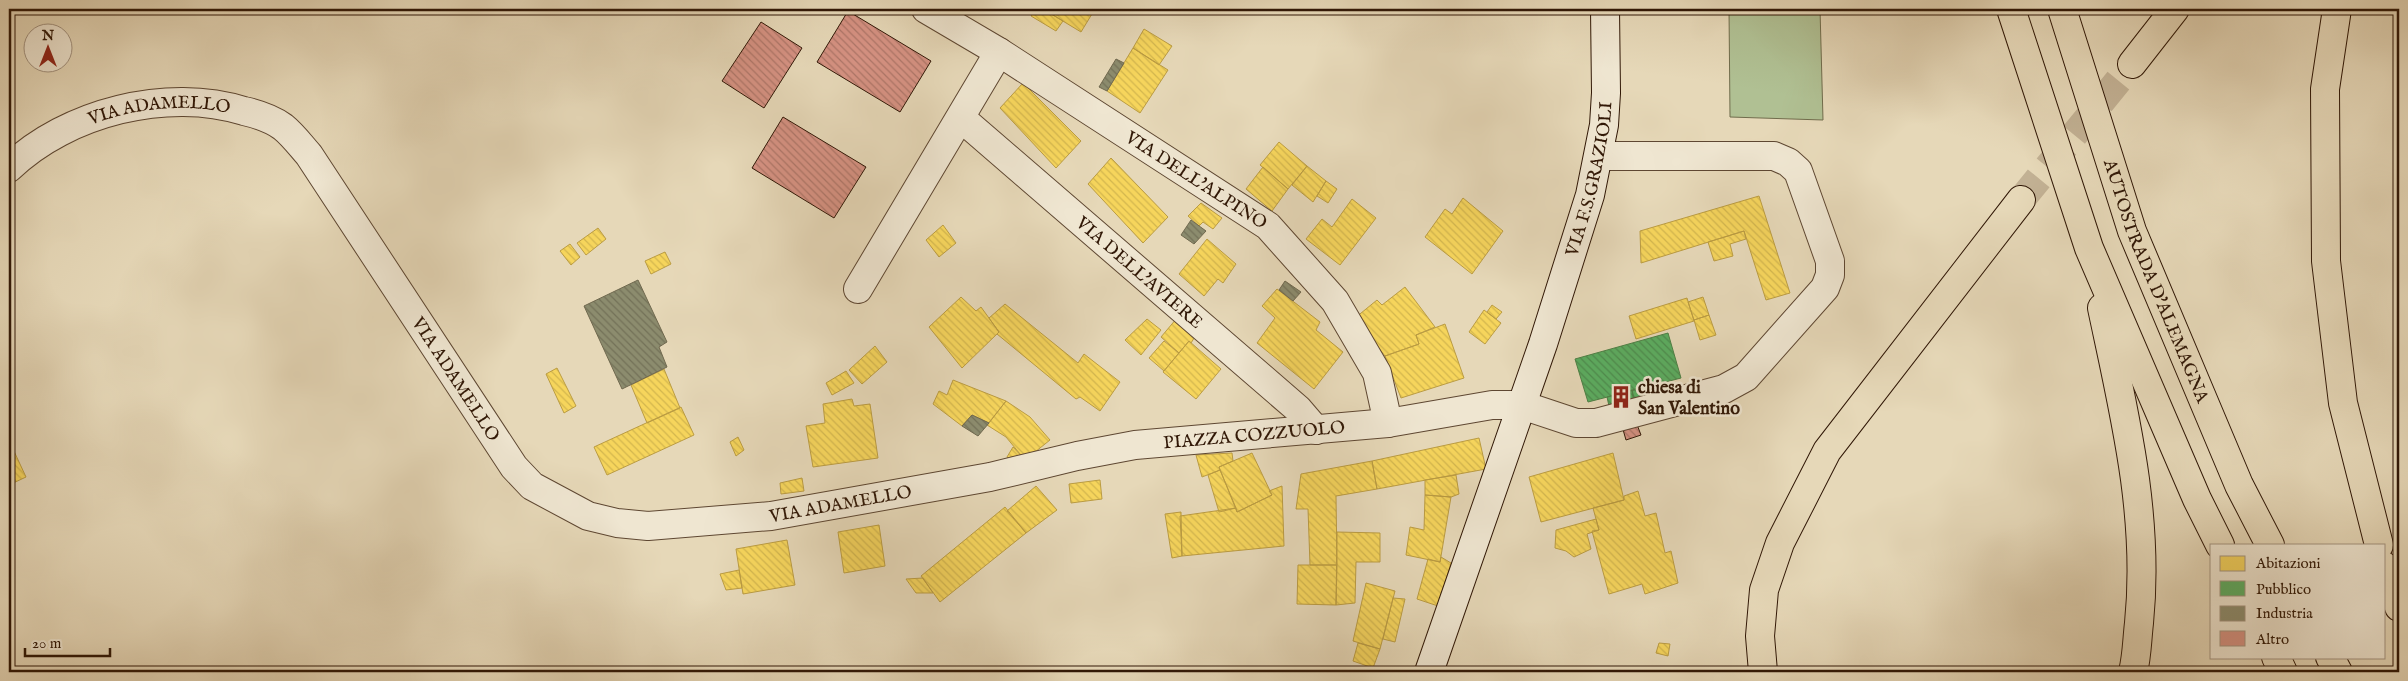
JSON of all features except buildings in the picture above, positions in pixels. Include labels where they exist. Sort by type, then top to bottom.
[{"type":"highway","points":[[2011,9],[2089,248],[2197,499],[2220,544]]},
{"type":"highway","name":"AUTOSTRADA D'ALEMAGNA","points":[[2062,9],[2132,231],[2238,485],[2269,544]]},
{"type":"highway","points":[[2132,64],[2175,9]]},
{"type":"highway","points":[[2337,9],[2325,89],[2326,261],[2343,403],[2379,544]]},
{"type":"highway","points":[[1764,672],[1760,636],[1764,590],[1780,543],[1828,451],[2021,200]]},
{"type":"highway","points":[[2089,248],[2128,431],[2140,510],[2143,562],[2140,615],[2133,672]]},
{"type":"highway","points":[[2386,572],[2399,608]]},
{"type":"highway","points":[[2276,658],[2283,672]]},
{"type":"highway","points":[[2331,658],[2338,672]]},
{"type":"street","name":"VIA DELL'ALPINO","points":[[926,9],[1000,52],[1268,226],[1335,302],[1377,373],[1388,423]]},
{"type":"street","name":"VIA F.S.GRAZIOLI","points":[[1522,405],[1576,240],[1599,156],[1606,93],[1605,9]]},
{"type":"street","points":[[858,289],[1000,52]]},
{"type":"street","name":"VIA ADAMELLO","points":[[9,168],[43,141],[64,130],[109,113],[152,102],[194,100],[230,106],[258,115],[283,127],[309,155],[514,468],[532,486],[588,516],[617,523],[648,526],[771,516],[990,477]]},
{"type":"street","name":"VIA DELL'AVIERE","points":[[960,118],[1298,409],[1316,430]]},
{"type":"street","name":"PIAZZA COZZUOLO","points":[[990,477],[1077,456],[1135,445],[1388,423],[1492,405],[1522,405],[1576,422],[1596,423],[1724,388],[1746,377],[1825,288],[1830,276],[1830,261],[1802,178],[1794,166],[1781,158],[1763,155],[1599,156]]},
{"type":"street","points":[[1429,672],[1522,405]]},
{"type":"green space","points":[[1729,9],[1820,9],[1823,120],[1730,117]]},
{"type":"tunnel","points":[[2021,200],[2132,64]]},
{"type":"place","name":"chiesa di San Valentino","points":[[1621,397]]}]
